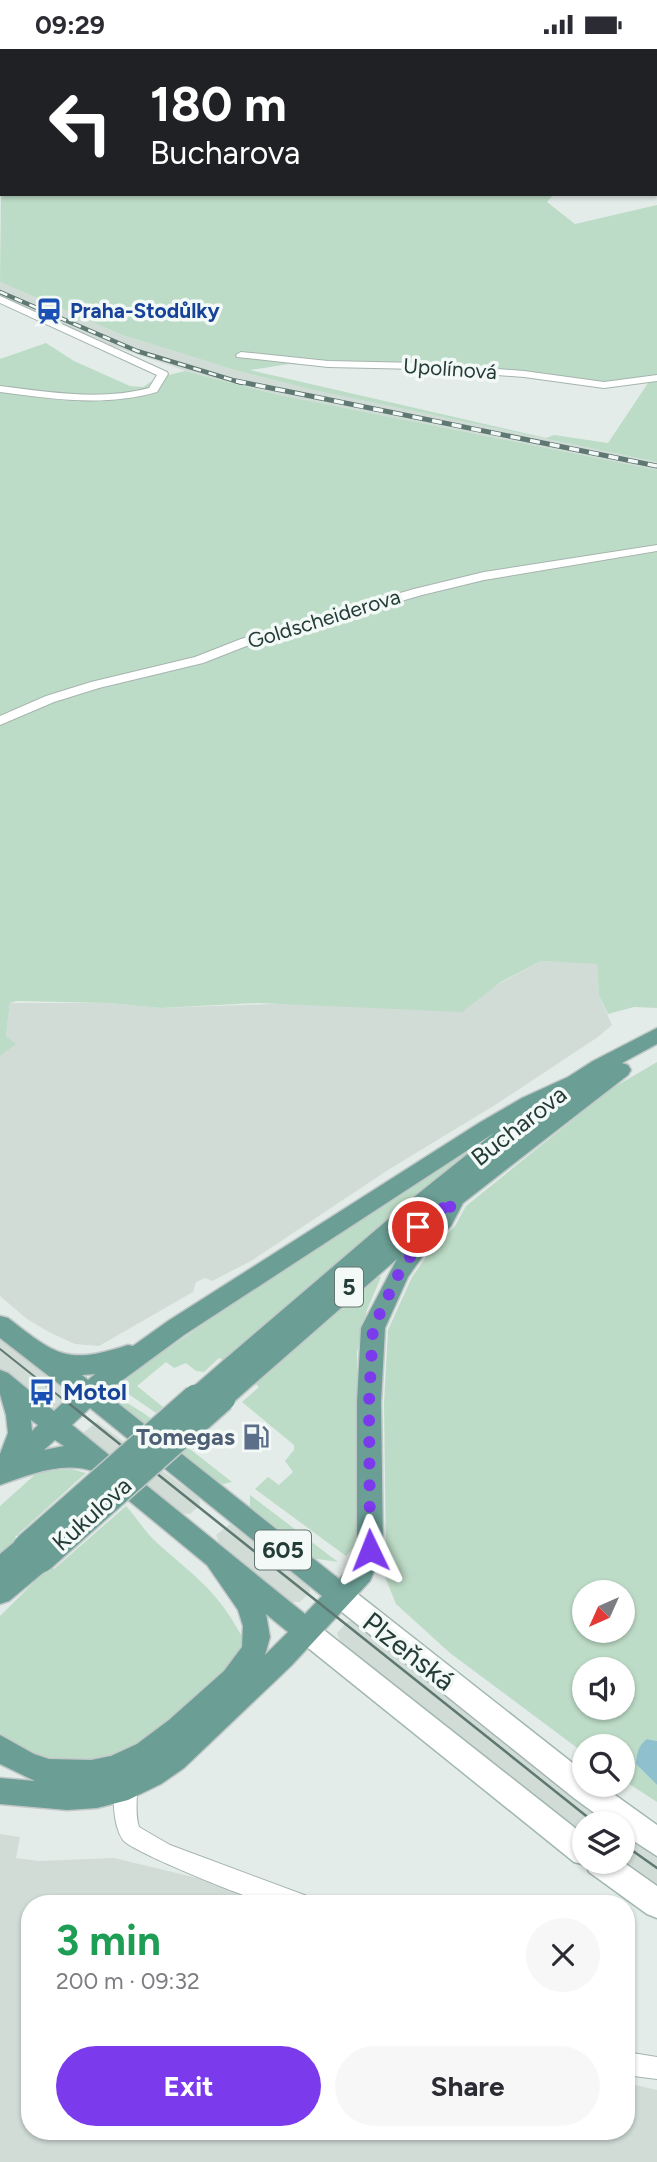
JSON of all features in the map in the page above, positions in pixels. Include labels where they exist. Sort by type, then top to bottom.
[{"type":"main road","name":"Bucharova","points":[[239,1372],[428,1199],[574,1083],[654,1041]]},
{"type":"main road","name":"Bucharova","points":[[239,1372],[654,1041]]},
{"type":"main road","points":[[0,1475],[89,1394],[176,1328],[487,1128],[529,1103],[574,1083]]},
{"type":"main road","points":[[0,1791],[67,1797],[97,1795],[126,1777],[174,1759],[282,1657],[361,1573],[370,1550],[369,1402],[373,1328],[399,1273],[421,1241],[443,1220],[454,1200]]},
{"type":"main road","name":"Plzeňská","points":[[0,1325],[192,1474],[584,1789],[657,1842]]},
{"type":"main road","points":[[40,1356],[68,1365],[97,1366],[124,1356],[176,1328]]},
{"type":"main road","name":"Kukulova","points":[[0,1602],[6,1581],[34,1553],[239,1372]]},
{"type":"main road","points":[[0,1475],[16,1451],[21,1433],[18,1412],[5,1384]]},
{"type":"main road","name":"Plzeňská","points":[[5,1384],[572,1842]]},
{"type":"main road","points":[[0,1475],[42,1459],[56,1457],[85,1458],[109,1468]]},
{"type":"main road","points":[[0,1748],[38,1770],[126,1777],[237,1676],[253,1652],[257,1637],[253,1613],[216,1557]]},
{"type":"main road","points":[[616,1874],[657,1904]]},
{"type":"street","points":[[0,299],[163,374],[153,390],[124,398],[80,398],[0,389]]},
{"type":"street","name":"Upolínová","points":[[241,355],[328,364],[420,366],[524,374],[604,385],[657,378]]},
{"type":"street","name":"Goldscheiderova","points":[[0,721],[50,699],[95,685],[199,660],[245,642],[418,592],[484,576],[657,548]]},
{"type":"street","points":[[126,1777],[126,1820],[131,1834],[164,1853],[275,1895]]},
{"type":"street","points":[[635,2064],[657,2068]]},
{"type":"shaded area","points":[[0,282],[122,335],[238,371],[313,390],[657,462],[657,470],[275,394],[189,372],[113,346],[0,296]]},
{"type":"shaded area","points":[[541,961],[597,963],[599,996],[612,1025],[495,1105],[388,1170],[251,1261],[212,1281],[205,1278],[196,1282],[193,1292],[99,1346],[75,1344],[49,1332],[27,1319],[0,1296],[0,1056],[15,1044],[6,1036],[10,1003],[108,1003],[161,1008],[273,1004],[490,989]]},
{"type":"shaded area","points":[[0,1335],[74,1395],[54,1413],[0,1369]]},
{"type":"shaded area","points":[[97,1422],[199,1498],[200,1505],[190,1514],[180,1513],[84,1436],[84,1432]]},
{"type":"shaded area","points":[[230,1524],[309,1584],[310,1592],[300,1602],[290,1602],[220,1545],[216,1535]]},
{"type":"shaded area","points":[[347,1622],[358,1624],[572,1793],[572,1797],[577,1797],[595,1811],[572,1811],[572,1829],[340,1642],[337,1633]]},
{"type":"shaded area","points":[[0,1834],[20,1837],[16,1858],[39,1861],[114,1858],[214,1882],[241,1895],[21,1895],[21,2140],[635,2140],[635,2085],[657,2090],[657,2162],[0,2162]]},
{"type":"shaded area","points":[[635,1841],[657,1857],[657,1888],[635,1871]]},
{"type":"green space","points":[[1,196],[552,196],[547,202],[575,224],[657,205],[657,462],[313,390],[238,371],[122,335],[0,282]],"holes":[[[289,364],[516,375],[604,387],[650,380],[608,443],[554,435],[546,438],[250,370]]]},
{"type":"green space","points":[[46,343],[74,361],[130,386],[143,387],[157,378],[185,371],[275,394],[657,470],[657,1008],[634,1007],[608,1014],[599,996],[597,964],[541,961],[501,982],[462,1012],[258,1003],[161,1008],[108,1003],[17,1001],[10,1003],[6,1036],[16,1044],[0,1056],[0,359]]},
{"type":"green space","points":[[657,1062],[657,1741],[647,1739],[636,1764],[657,1785],[657,1802],[635,1788],[635,1734],[572,1734],[572,1744],[450,1653],[396,1604],[381,1567],[386,1553],[384,1403],[388,1330],[412,1277],[433,1247],[455,1226],[466,1206],[611,1089]]},
{"type":"green space","points":[[484,1138],[486,1140],[225,1361],[219,1358],[204,1372],[196,1371],[186,1363],[174,1368],[166,1362],[137,1386],[163,1407],[156,1413],[111,1382],[148,1362],[386,1199]]},
{"type":"green space","points":[[378,1276],[381,1277],[367,1310],[357,1352],[357,1543],[346,1556],[255,1489],[268,1477],[279,1485],[293,1472],[285,1461],[294,1450],[294,1445],[242,1402],[259,1387],[256,1384]]},
{"type":"green space","points":[[103,1388],[145,1414],[232,1482],[223,1484],[215,1480],[102,1390]]},
{"type":"green space","points":[[71,1469],[86,1473],[15,1537],[19,1540],[0,1557],[0,1506],[39,1471]]},
{"type":"green space","points":[[250,1495],[338,1562],[311,1558],[250,1509]]},
{"type":"green space","points":[[126,1506],[154,1540],[212,1593],[241,1635],[249,1635],[242,1656],[147,1743],[96,1763],[40,1759],[12,1744],[0,1733],[0,1616],[50,1566],[54,1569]]},
{"type":"water","points":[[647,1739],[657,1741],[657,1785],[636,1764],[638,1750]]},
{"type":"tram line","points":[[0,1349],[64,1400]]},
{"type":"tram line","points":[[62,1398],[580,1811]]},
{"type":"tram line","points":[[635,1852],[657,1868]]},
{"type":"railway","points":[[0,292],[137,351],[242,383]]},
{"type":"railway","points":[[236,381],[657,466]]},
{"type":"place","name":"Praha-Stodůlky","points":[[49,311]]},
{"type":"place","name":"Motol","points":[[42,1392]]},
{"type":"place","name":"Tomegas","points":[[256,1437]]},
{"type":"route","points":[[370,1550],[369,1402],[373,1328],[399,1273],[421,1241],[443,1220],[454,1200],[418,1227]]}]
